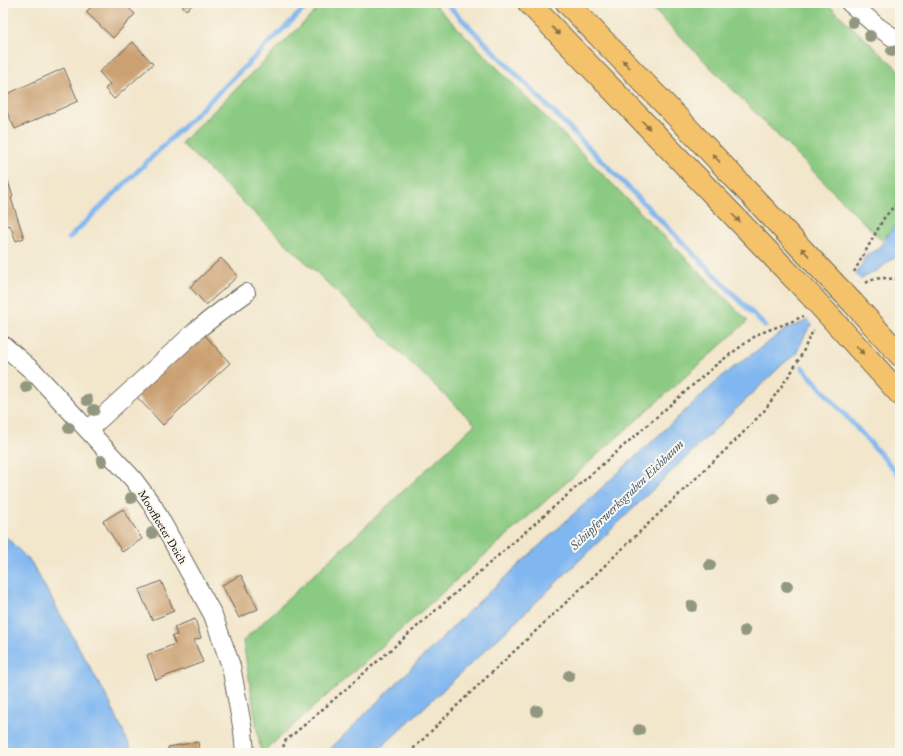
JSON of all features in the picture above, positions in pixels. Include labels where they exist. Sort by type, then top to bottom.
[{"type":"highway","points":[[528,3],[808,307],[834,321],[900,394]]},
{"type":"highway","points":[[567,3],[853,303],[900,355]]},
{"type":"street","points":[[850,3],[878,27],[900,42]]},
{"type":"street","points":[[88,430],[198,329],[246,293]]},
{"type":"street","name":"Moorfleeter Deich","points":[[3,345],[36,374],[133,479],[153,506],[212,615],[231,666],[244,731],[245,753]]},
{"type":"path","points":[[854,272],[884,218],[900,199]]},
{"type":"path","points":[[866,283],[870,280],[882,278],[900,280]]},
{"type":"path","points":[[284,753],[284,742],[717,364],[758,334],[793,321],[808,307]]},
{"type":"path","points":[[409,753],[738,438],[764,411],[792,371],[814,330]]},
{"type":"green space","points":[[324,3],[433,3],[748,321],[261,753],[243,641],[475,424],[181,143]]},
{"type":"green space","points":[[647,3],[826,3],[900,71],[900,221],[881,240]]},
{"type":"water","name":"Schüpferwerksgraben Eichbaum","points":[[900,221],[900,256],[890,260],[880,269],[861,279],[808,329],[796,354],[784,363],[503,634],[375,753],[331,753],[331,748],[472,608],[727,372],[788,328],[804,322],[856,275],[867,254],[877,250]]},
{"type":"water","points":[[3,534],[31,562],[109,701],[133,753],[3,753]]},
{"type":"pier","points":[[854,273],[862,282],[814,326],[806,317]]},
{"type":"building","points":[[95,3],[123,3],[135,14],[113,38],[86,12]]},
{"type":"building","points":[[180,3],[195,3],[186,10]]},
{"type":"building","points":[[133,42],[153,64],[114,99],[105,89],[110,84],[99,72]]},
{"type":"building","points":[[64,68],[78,101],[15,129],[3,103],[3,96]]},
{"type":"building","points":[[3,165],[13,197],[11,198],[24,238],[16,241],[10,225],[3,227]]},
{"type":"building","points":[[221,258],[238,276],[206,305],[190,287]]},
{"type":"building","points":[[204,334],[230,363],[163,425],[136,396]]},
{"type":"building","points":[[123,509],[142,539],[122,552],[103,521]]},
{"type":"building","points":[[241,575],[258,609],[239,618],[222,585]]},
{"type":"building","points":[[161,581],[174,611],[152,620],[139,590]]},
{"type":"building","points":[[195,619],[201,638],[194,640],[203,662],[156,680],[147,655],[175,644],[172,636],[177,635],[174,627]]},
{"type":"building","points":[[198,742],[200,753],[169,753],[168,747]]},
{"type":"waterway","points":[[69,238],[310,3]]},
{"type":"waterway","points":[[446,3],[765,326]]},
{"type":"waterway","points":[[802,367],[900,476]]}]
